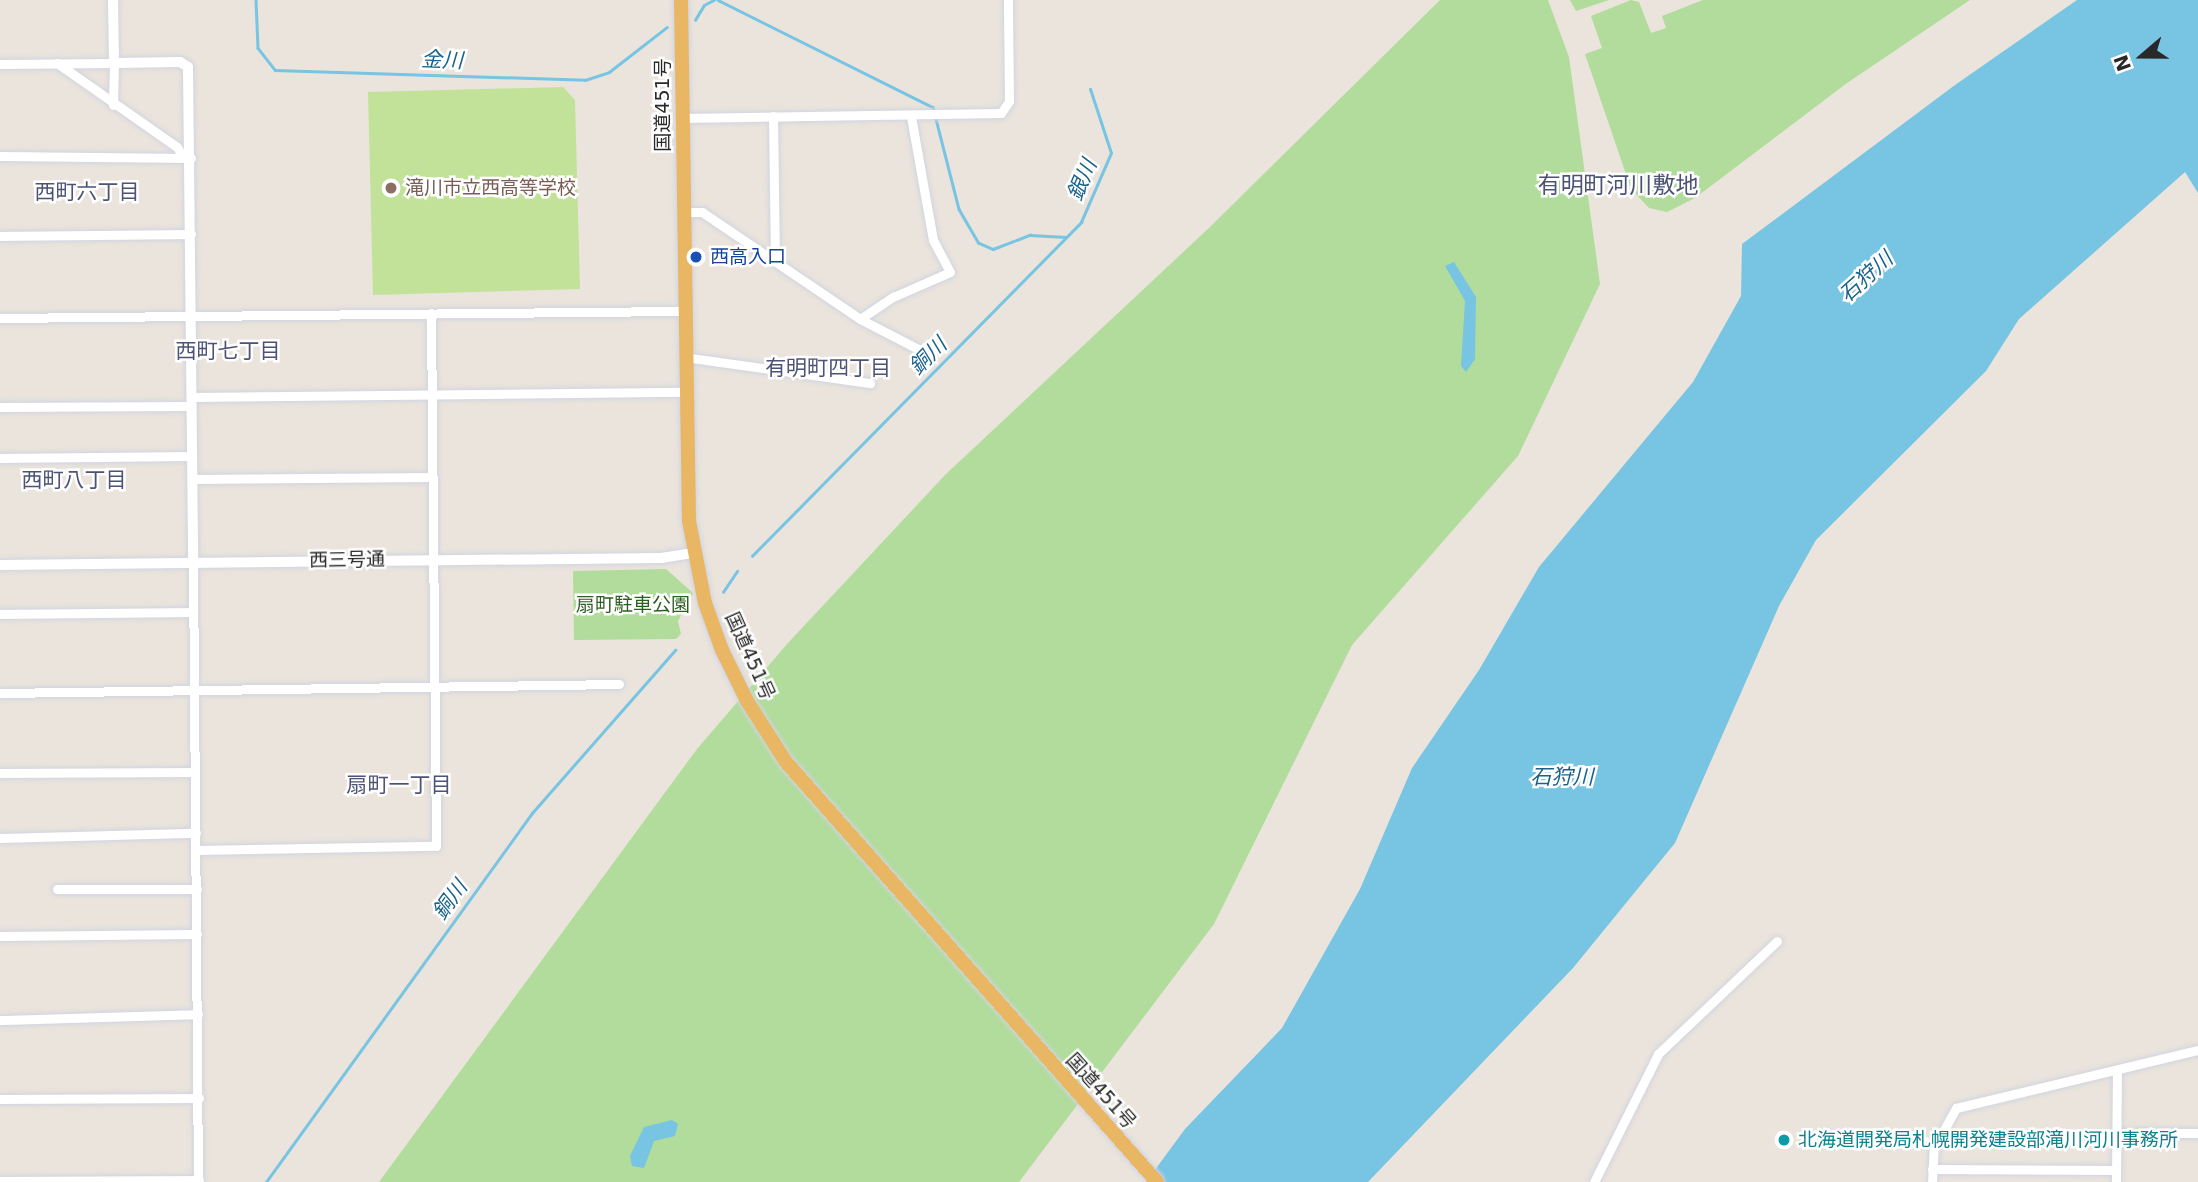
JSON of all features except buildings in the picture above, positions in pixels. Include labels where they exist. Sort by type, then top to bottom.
[{"type":"highway","name":"国道451号","points":[[681,0],[685,465],[694,553],[705,603],[731,668],[786,762],[1157,1182]]},
{"type":"street","points":[[113,0],[113,105]]},
{"type":"street","points":[[682,118],[911,117],[994,114],[1006,110],[1008,0]]},
{"type":"street","points":[[0,64],[180,62],[188,67],[199,1098],[198,1181],[0,1181]]},
{"type":"street","points":[[57,63],[113,105],[177,147],[187,157]]},
{"type":"street","points":[[773,116],[775,260]]},
{"type":"street","points":[[860,319],[892,298],[950,272],[933,240],[911,117]]},
{"type":"street","points":[[0,156],[187,157]]},
{"type":"street","points":[[683,212],[702,212],[860,319],[924,352]]},
{"type":"street","points":[[0,236],[191,234]]},
{"type":"street","points":[[0,318],[684,311]]},
{"type":"street","points":[[196,850],[436,846],[431,313]]},
{"type":"street","points":[[684,357],[870,383]]},
{"type":"street","points":[[0,407],[432,394],[685,392]]},
{"type":"street","points":[[0,458],[192,456]]},
{"type":"street","points":[[192,479],[433,477]]},
{"type":"street","name":"西三号通","points":[[0,565],[661,558],[694,553]]},
{"type":"street","points":[[0,614],[193,612]]},
{"type":"street","points":[[0,692],[619,684]]},
{"type":"street","points":[[0,773],[195,772]]},
{"type":"street","points":[[0,838],[196,833]]},
{"type":"street","points":[[57,888],[197,889]]},
{"type":"street","points":[[0,936],[197,934]]},
{"type":"street","points":[[1594,1182],[1658,1054],[1777,941]]},
{"type":"street","points":[[0,1020],[198,1014]]},
{"type":"street","points":[[1931,1182],[1934,1148],[1956,1108],[2198,1050]]},
{"type":"street","points":[[2116,1182],[2117,1070]]},
{"type":"street","points":[[0,1099],[199,1098]]},
{"type":"street","points":[[2116,1133],[2198,1133]]},
{"type":"street","points":[[1932,1168],[2116,1170]]},
{"type":"green space","points":[[1440,0],[1548,0],[1569,57],[1600,284],[1518,456],[1352,645],[1214,924],[1019,1182],[379,1182],[697,749],[788,643],[946,474],[1210,227]]},
{"type":"green space","points":[[1570,0],[1609,0],[1576,11]]},
{"type":"green space","points":[[1631,0],[1639,2],[1651,33],[1666,28],[1662,16],[1703,0],[1970,0],[1847,83],[1695,198],[1667,212],[1649,208],[1631,189],[1585,54],[1602,48],[1591,16]]},
{"type":"green space","points":[[563,87],[575,100],[580,289],[373,295],[368,92]]},
{"type":"green space","name":"扇町駐車公園","points":[[666,569],[693,593],[678,621],[681,634],[676,639],[574,640],[573,571]]},
{"type":"water","name":"石狩川","points":[[2077,0],[2198,0],[2198,193],[2185,172],[2019,319],[1986,371],[1816,540],[1779,606],[1675,843],[1573,968],[1368,1182],[1146,1182],[1185,1129],[1282,1028],[1360,889],[1412,768],[1479,670],[1539,567],[1693,382],[1741,296],[1742,244],[1955,85]]},
{"type":"water","points":[[1454,262],[1476,297],[1475,359],[1466,372],[1461,366],[1465,301],[1445,266]]},
{"type":"water","points":[[672,1120],[678,1124],[675,1136],[654,1141],[644,1168],[632,1166],[630,1156],[644,1127]]},
{"type":"waterway","name":"金川","points":[[256,0],[258,48],[275,70],[585,80],[609,72],[667,27]]},
{"type":"waterway","name":"金川","points":[[695,20],[704,5],[714,0]]},
{"type":"waterway","name":"金川","points":[[718,0],[933,107],[959,209],[979,243],[993,249],[1030,235],[1066,237]]},
{"type":"waterway","name":"銅川","points":[[752,556],[1081,222],[1111,153],[1090,89]]},
{"type":"waterway","name":"銅川","points":[[723,592],[737,571]]},
{"type":"waterway","name":"銅川","points":[[266,1182],[532,813],[675,650]]},
{"type":"place","name":"滝川市立西高等学校","points":[[391,188]]},
{"type":"place","name":"西高入口","points":[[696,257]]},
{"type":"place","name":"北海道開発局札幌開発建設部滝川河川事務所","points":[[1784,1140]]},
{"type":"district","name":"有明町河川敷地","points":[[1618,185]]},
{"type":"district","name":"西町六丁目","points":[[87,192]]},
{"type":"district","name":"西町七丁目","points":[[228,351]]},
{"type":"district","name":"有明町四丁目","points":[[828,368]]},
{"type":"district","name":"西町八丁目","points":[[74,480]]},
{"type":"district","name":"扇町一丁目","points":[[399,785]]},
{"type":"water label","name":"銀川","points":[[1082,180]]}]
